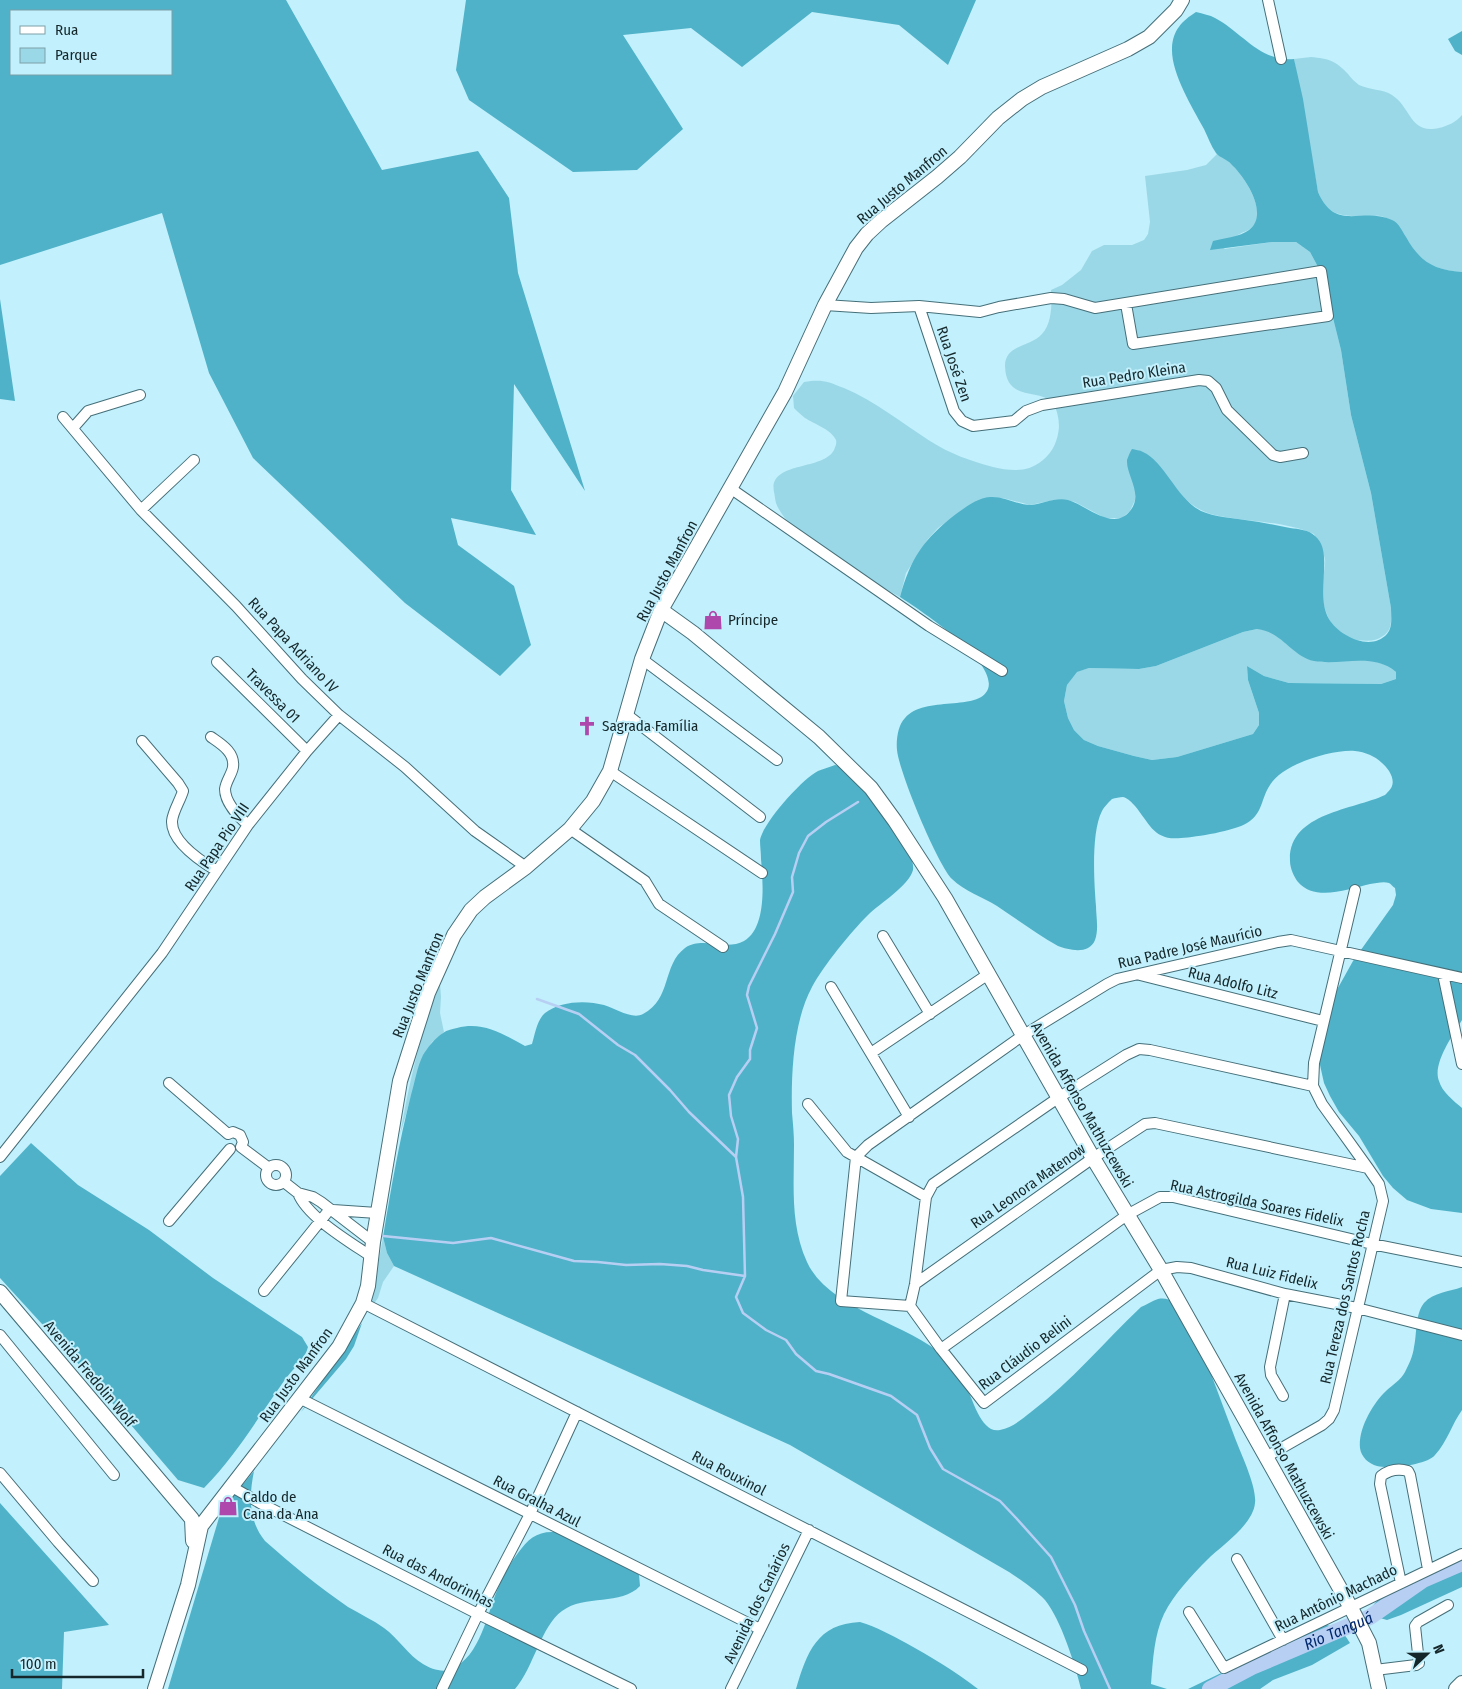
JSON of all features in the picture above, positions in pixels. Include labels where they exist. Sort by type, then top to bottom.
[{"type":"main road","name":"Rua Justo Manfron","points":[[198,1519],[232,1487],[301,1399],[339,1347],[363,1303],[368,1286],[377,1213],[400,1081],[428,993],[454,935],[471,910],[485,897],[526,867],[570,829],[593,801],[610,771],[642,659],[661,610],[785,392],[825,305],[856,248],[867,234],[960,157],[998,118],[1022,99],[1042,87],[1128,49],[1149,37],[1176,10],[1182,0]]},
{"type":"main road","name":"Avenida Affonso Mathuzcewski","points":[[661,610],[693,633],[819,737],[871,788],[895,821],[944,898],[1058,1098],[1161,1270],[1351,1608],[1369,1643],[1379,1689]]},
{"type":"main road","name":"Avenida Fredolin Wolf","points":[[0,1292],[155,1476],[198,1519]]},
{"type":"main road","points":[[155,1689],[181,1610],[193,1562],[198,1519]]},
{"type":"main road","points":[[1456,1689],[1462,1683]]},
{"type":"street","points":[[1268,0],[1281,59]]},
{"type":"street","points":[[825,305],[871,308],[919,306],[986,312],[999,307],[1051,298],[1064,299],[1095,308],[1321,271],[1328,316],[1133,344],[1126,304]]},
{"type":"street","name":"Rua José Zen","points":[[919,306],[954,411],[962,421],[973,426],[1014,421],[1026,411]]},
{"type":"street","name":"Rua Pedro Kleina","points":[[1026,411],[1042,405],[1199,380],[1208,381],[1216,388],[1227,410],[1273,455],[1280,457],[1303,453]]},
{"type":"street","points":[[73,428],[88,411],[140,395]]},
{"type":"street","name":"Rua Papa Adriano IV","points":[[63,417],[141,510],[236,606],[302,679],[339,715],[405,767],[474,831],[526,867]]},
{"type":"street","points":[[141,510],[194,460]]},
{"type":"street","points":[[730,488],[929,626],[1002,671]]},
{"type":"street","points":[[642,659],[777,760]]},
{"type":"street","name":"Travessa 01","points":[[217,662],[307,751]]},
{"type":"street","points":[[626,714],[760,817]]},
{"type":"street","name":"Rua Papa Pio VIII","points":[[0,1157],[162,953],[248,825],[307,751],[339,715]]},
{"type":"street","points":[[211,737],[227,748],[232,758],[233,767],[225,791],[230,804],[238,816],[248,825]]},
{"type":"street","points":[[142,741],[183,791],[172,819],[173,828],[191,855],[218,871]]},
{"type":"street","points":[[610,771],[762,873]]},
{"type":"street","points":[[570,829],[646,881],[659,904],[723,947]]},
{"type":"street","points":[[856,1157],[841,1301],[910,1306],[915,1284],[926,1197],[933,1184],[1058,1098],[1126,1055],[1139,1049],[1150,1050],[1313,1086],[1314,1063],[1323,1021],[1342,950],[1355,890]]},
{"type":"street","points":[[883,936],[930,1014]]},
{"type":"street","name":"Rua Padre José Maurício","points":[[856,1157],[868,1146],[1022,1036],[1106,984],[1136,974],[1291,940],[1462,978]]},
{"type":"street","points":[[871,1053],[987,974]]},
{"type":"street","name":"Rua Adolfo Litz","points":[[1136,974],[1323,1021]]},
{"type":"street","points":[[1443,974],[1462,1064]]},
{"type":"street","points":[[831,987],[909,1117]]},
{"type":"street","points":[[169,1083],[228,1134]]},
{"type":"street","name":"Rua Tereza dos Santos Rocha","points":[[1266,1458],[1329,1420],[1334,1410],[1383,1201],[1378,1184],[1322,1104],[1313,1086]]},
{"type":"street","points":[[808,1104],[842,1147],[926,1197]]},
{"type":"street","name":"Rua Leonora Matenow","points":[[915,1284],[1093,1158],[1145,1124],[1155,1123],[1368,1168]]},
{"type":"street","points":[[169,1222],[235,1148],[243,1142],[240,1135],[233,1132],[228,1134]]},
{"type":"street","points":[[228,1134],[225,1142],[269,1168],[267,1174],[270,1182],[276,1185],[284,1182],[298,1193],[313,1197],[373,1242]]},
{"type":"street","points":[[298,1193],[304,1205],[321,1220],[372,1257]]},
{"type":"street","name":"Rua Astrogilda Soares Fidelix","points":[[941,1349],[1127,1214],[1160,1197],[1173,1197],[1372,1244],[1462,1262]]},
{"type":"street","points":[[331,1209],[377,1213]]},
{"type":"street","points":[[264,1291],[331,1209]]},
{"type":"street","name":"Rua Luiz Fidelix","points":[[1161,1270],[1191,1268],[1285,1294],[1358,1308],[1462,1335]]},
{"type":"street","name":"Rua Cláudio Belini","points":[[910,1306],[984,1403],[1161,1270]]},
{"type":"street","points":[[1283,1396],[1271,1375],[1270,1367],[1285,1294]]},
{"type":"street","name":"Rua Rouxinol","points":[[363,1303],[1082,1670]]},
{"type":"street","points":[[0,1335],[114,1475]]},
{"type":"street","name":"Rua Gralha Azul","points":[[301,1399],[760,1629]]},
{"type":"street","points":[[442,1689],[478,1614],[530,1514],[577,1412]]},
{"type":"street","points":[[1401,1583],[1380,1484],[1381,1476],[1387,1472],[1402,1469],[1408,1471],[1410,1475],[1428,1569]]},
{"type":"street","points":[[0,1473],[93,1582]]},
{"type":"street","name":"Rua das Andorinhas","points":[[232,1487],[478,1614],[631,1689]]},
{"type":"street","name":"Avenida dos Canários","points":[[731,1689],[809,1530]]},
{"type":"street","name":"Rua Antônio Machado","points":[[1189,1612],[1224,1668],[1462,1554]]},
{"type":"street","points":[[1237,1559],[1283,1640]]},
{"type":"street","points":[[1375,1670],[1416,1665],[1419,1663],[1416,1626],[1418,1622],[1448,1606]]},
{"type":"green space","points":[[1311,57],[1331,61],[1359,85],[1392,95],[1416,124],[1422,127],[1429,129],[1449,125],[1462,115],[1462,272],[1447,270],[1427,263],[1416,254],[1397,226],[1384,217],[1338,214],[1327,207],[1322,200],[1318,192],[1294,59]]},
{"type":"green space","points":[[1217,154],[1229,162],[1241,175],[1251,192],[1257,210],[1257,218],[1254,225],[1249,230],[1236,236],[1224,249],[1272,242],[1296,242],[1310,252],[1317,265],[1327,294],[1341,350],[1351,415],[1371,493],[1391,608],[1391,624],[1386,634],[1374,640],[1357,640],[1341,633],[1335,627],[1326,612],[1324,604],[1322,586],[1325,559],[1314,534],[1267,522],[1224,517],[1205,512],[1194,506],[1181,494],[1154,460],[1127,460],[1135,489],[1135,500],[1130,511],[1122,518],[1105,518],[1075,502],[1065,500],[1054,500],[1030,505],[1003,498],[965,508],[938,528],[928,539],[906,573],[900,597],[831,556],[796,530],[776,503],[774,482],[779,475],[787,471],[828,457],[836,444],[834,436],[805,418],[794,408],[793,396],[804,382],[824,381],[855,393],[938,446],[993,467],[1013,470],[1025,469],[1047,457],[1054,445],[1059,427],[1054,404],[1046,398],[1017,390],[1011,385],[1007,377],[1006,359],[1014,350],[1042,334],[1050,319],[1051,290],[1062,285],[1081,270],[1092,251],[1104,245],[1132,245],[1144,240],[1148,234],[1150,222],[1145,176],[1187,170],[1206,165]]},
{"type":"green space","points":[[1257,629],[1268,630],[1282,639],[1296,652],[1349,661],[1367,660],[1388,665],[1396,672],[1396,679],[1381,684],[1289,683],[1264,676],[1247,666],[1248,680],[1259,713],[1259,725],[1253,734],[1177,757],[1152,760],[1134,756],[1084,740],[1074,730],[1068,718],[1064,701],[1067,685],[1076,672],[1089,668],[1139,669],[1156,666],[1243,632]]},
{"type":"green space","points":[[440,984],[440,1013],[444,1032],[432,1042],[423,1056],[400,1135],[416,1059]]},
{"type":"green space","points":[[383,1237],[387,1253],[394,1266],[383,1282],[378,1298],[370,1309]]},
{"type":"shaded area","points":[[0,0],[286,0],[382,170],[478,151],[509,198],[518,273],[585,491],[514,384],[511,490],[536,535],[451,518],[458,545],[514,586],[531,645],[500,676],[405,603],[253,458],[209,373],[162,213],[0,265]]},
{"type":"shaded area","points":[[466,0],[976,0],[948,65],[899,25],[812,12],[742,67],[691,28],[623,35],[683,129],[637,170],[573,172],[469,100],[456,70]]},
{"type":"shaded area","points":[[1196,12],[1213,17],[1261,51],[1282,59],[1294,59],[1303,99],[1318,192],[1325,204],[1333,212],[1350,216],[1381,216],[1392,220],[1398,225],[1422,259],[1436,267],[1462,272],[1462,1020],[1441,1058],[1438,1074],[1443,1089],[1462,1108],[1462,1213],[1431,1209],[1407,1200],[1393,1188],[1383,1176],[1359,1136],[1339,1112],[1324,1083],[1320,1065],[1319,1050],[1329,1004],[1353,961],[1393,905],[1396,895],[1395,888],[1385,882],[1322,893],[1305,888],[1298,882],[1291,869],[1292,845],[1300,833],[1311,823],[1340,810],[1385,795],[1391,787],[1393,780],[1389,770],[1373,756],[1362,752],[1346,751],[1322,755],[1296,764],[1276,777],[1267,790],[1259,810],[1252,819],[1241,826],[1215,833],[1181,838],[1165,837],[1149,825],[1128,799],[1123,797],[1112,799],[1102,811],[1096,831],[1094,871],[1097,931],[1092,945],[1084,950],[1058,946],[952,879],[937,855],[911,796],[899,761],[897,737],[905,718],[914,711],[925,707],[974,700],[983,696],[988,689],[988,678],[970,651],[939,624],[900,597],[909,571],[920,550],[935,532],[956,514],[972,503],[990,497],[1031,505],[1063,499],[1108,518],[1116,519],[1123,517],[1134,505],[1135,498],[1127,466],[1127,460],[1132,449],[1142,451],[1151,457],[1184,498],[1201,511],[1223,517],[1300,529],[1313,534],[1321,543],[1324,552],[1323,598],[1329,619],[1340,631],[1356,640],[1364,642],[1373,642],[1380,639],[1387,634],[1390,628],[1391,608],[1371,493],[1351,415],[1341,350],[1327,294],[1317,265],[1310,252],[1296,242],[1272,242],[1210,250],[1213,241],[1237,236],[1249,230],[1255,223],[1257,215],[1253,196],[1248,186],[1237,170],[1214,150],[1183,90],[1175,68],[1172,48],[1174,36],[1179,27]],"holes":[[[1257,629],[1266,631],[1299,654],[1314,661],[1367,661],[1377,663],[1387,666],[1396,672],[1396,679],[1381,684],[1289,683],[1264,676],[1247,666],[1248,680],[1259,713],[1259,725],[1253,734],[1177,757],[1152,760],[1098,746],[1084,740],[1074,730],[1068,718],[1064,701],[1067,685],[1077,672],[1089,668],[1139,669],[1156,666],[1243,632]]]},
{"type":"shaded area","points":[[1462,31],[1462,55],[1455,51],[1448,39]]},
{"type":"shaded area","points":[[0,299],[15,401],[0,399]]},
{"type":"shaded area","points":[[835,765],[847,768],[858,777],[906,848],[912,861],[913,870],[906,882],[868,915],[853,931],[823,969],[812,987],[801,1016],[794,1049],[793,1066],[794,1205],[798,1234],[807,1262],[818,1278],[832,1292],[850,1304],[910,1334],[945,1357],[964,1382],[978,1414],[988,1427],[993,1430],[1004,1429],[1013,1425],[1046,1400],[1141,1307],[1158,1299],[1165,1299],[1172,1301],[1182,1310],[1196,1335],[1248,1470],[1254,1488],[1255,1503],[1249,1519],[1243,1527],[1189,1578],[1164,1614],[1156,1639],[1151,1684],[1167,1689],[1081,1689],[1067,1643],[1051,1609],[1037,1592],[1009,1572],[790,1445],[394,1266],[387,1253],[383,1237],[403,1130],[419,1064],[432,1043],[448,1030],[476,1026],[492,1030],[525,1046],[532,1044],[542,1016],[558,1006],[581,1002],[597,1003],[634,1016],[643,1014],[652,1008],[659,1000],[673,963],[685,948],[699,943],[737,944],[751,935],[757,926],[762,904],[760,840],[763,832],[775,813],[803,783],[818,771]]},
{"type":"shaded area","points":[[31,1143],[78,1185],[149,1230],[213,1278],[302,1337],[308,1347],[301,1360],[284,1381],[237,1449],[204,1488],[178,1480],[84,1370],[0,1278],[0,1176]]},
{"type":"shaded area","points":[[1462,1287],[1462,1410],[1443,1444],[1431,1458],[1417,1464],[1399,1466],[1383,1467],[1371,1464],[1366,1460],[1360,1448],[1361,1433],[1367,1417],[1376,1402],[1401,1378],[1411,1360],[1421,1308],[1428,1299]]},
{"type":"shaded area","points":[[362,1323],[354,1346],[346,1359],[301,1412]]},
{"type":"shaded area","points":[[254,1471],[251,1508],[255,1525],[265,1541],[326,1591],[348,1607],[384,1628],[418,1661],[433,1669],[444,1671],[451,1669],[469,1655],[482,1633],[507,1569],[525,1544],[538,1535],[555,1532],[631,1566],[639,1575],[640,1586],[623,1596],[581,1603],[562,1611],[548,1626],[522,1680],[515,1689],[168,1689],[221,1511]]},
{"type":"shaded area","points":[[0,1503],[109,1625],[64,1632],[62,1689],[0,1689]]},
{"type":"shaded area","points":[[1462,1548],[1462,1587],[1387,1620],[1373,1616],[1372,1607],[1389,1590],[1426,1566]]},
{"type":"shaded area","points":[[860,1622],[884,1631],[915,1648],[952,1670],[978,1689],[796,1689],[805,1663],[816,1642],[833,1628]]},
{"type":"shaded area","points":[[1323,1624],[1340,1630],[1350,1643],[1312,1665],[1273,1680],[1260,1689],[1188,1689]]},
{"type":"waterway","points":[[858,802],[808,836],[799,853],[792,877],[793,892],[775,934],[749,986],[747,995],[757,1028],[750,1050],[750,1059],[737,1077],[729,1095],[731,1116],[738,1139],[736,1157],[743,1197],[745,1276],[736,1297],[743,1313],[766,1330],[786,1340],[796,1354],[816,1371],[891,1396],[917,1415],[930,1448],[943,1469],[1000,1501],[1051,1557],[1075,1605],[1084,1631],[1110,1689]]},
{"type":"waterway","points":[[537,999],[579,1014],[618,1045],[635,1055],[689,1112],[736,1157]]},
{"type":"waterway","points":[[383,1236],[453,1243],[491,1238],[574,1261],[626,1265],[660,1264],[687,1266],[745,1276]]},
{"type":"waterway","name":"Rio Tanguá","points":[[1210,1689],[1252,1667],[1370,1617],[1423,1580],[1462,1563]]},
{"type":"place","name":"Príncipe","points":[[713,620]]},
{"type":"place","name":"Sagrada Família","points":[[587,726]]},
{"type":"place","name":"Caldo de Cana da Ana","points":[[228,1506]]}]
